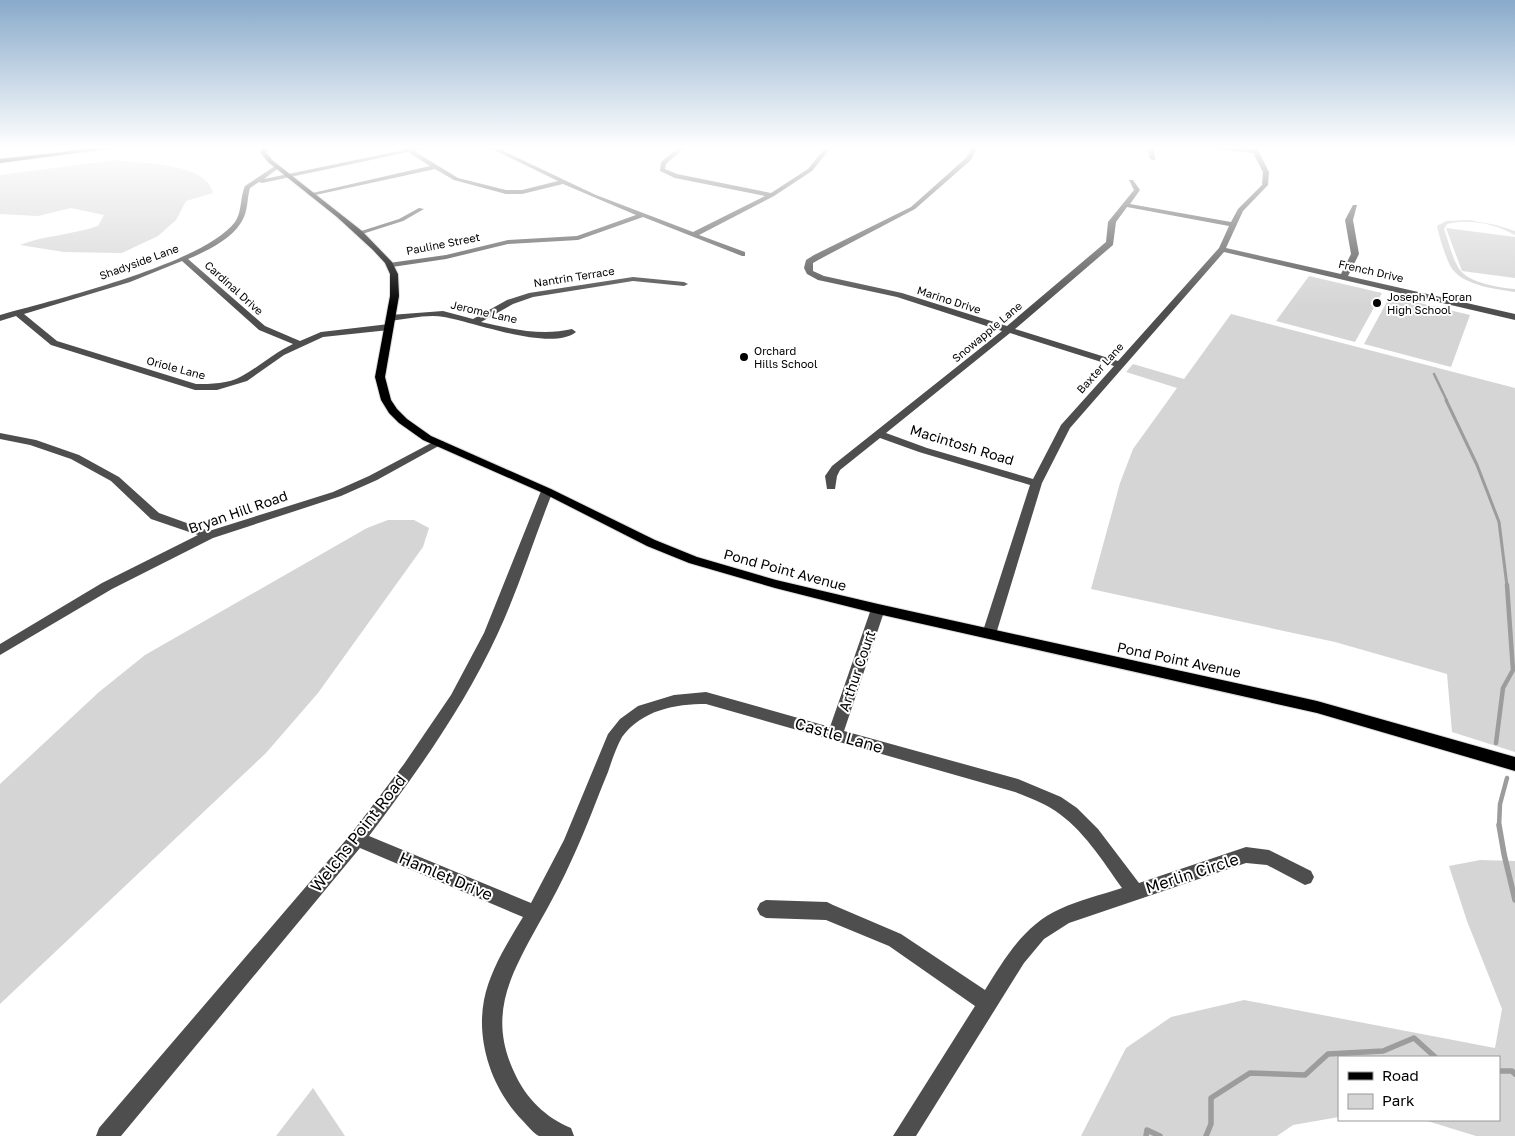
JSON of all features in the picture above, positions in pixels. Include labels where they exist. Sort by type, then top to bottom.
[{"type":"main road","points":[[320,201],[382,252],[392,265]]},
{"type":"main road","name":"Pond Point Avenue","points":[[392,265],[395,288],[380,377],[386,400],[402,421],[439,443],[547,491],[652,543],[693,560],[775,584],[988,634],[1317,707],[1515,764]]},
{"type":"street","name":"Shadyside Lane","points":[[0,318],[110,285],[183,258],[212,244],[232,229],[243,214],[245,201]]},
{"type":"street","points":[[609,201],[742,254]]},
{"type":"street","points":[[695,234],[760,201]]},
{"type":"street","name":"Marino Drive","points":[[920,201],[912,208],[809,262],[808,268],[810,272],[821,278],[892,293],[1007,331],[1120,365]]},
{"type":"street","name":"Snowapple Lane","points":[[831,487],[831,476],[836,468],[1007,331],[1110,243],[1112,222],[1129,201]]},
{"type":"street","name":"Baxter Lane","points":[[988,634],[1036,483],[1064,427],[1222,249],[1232,224],[1240,210],[1249,201]]},
{"type":"street","points":[[1125,206],[1232,224]]},
{"type":"street","points":[[1343,276],[1355,254],[1349,220],[1355,206]]},
{"type":"street","points":[[359,233],[401,220],[421,209]]},
{"type":"street","name":"Pauline Street","points":[[392,265],[446,257],[513,242],[578,238],[643,215]]},
{"type":"street","name":"French Drive","points":[[1222,249],[1515,317]]},
{"type":"street","name":"Cardinal Drive","points":[[183,258],[262,328],[299,344]]},
{"type":"street","name":"Nantrin Terrace","points":[[474,322],[510,302],[532,295],[633,279],[684,284]]},
{"type":"street","name":"Oriole Lane","points":[[18,313],[54,343],[199,388],[224,386],[244,379],[266,362],[299,344],[331,333],[390,322]]},
{"type":"street","name":"Jerome Lane","points":[[390,322],[443,314],[534,334],[558,336],[572,332]]},
{"type":"street","name":"Macintosh Road","points":[[880,434],[923,450],[1036,483]]},
{"type":"street","points":[[0,436],[32,442],[75,457],[114,479],[155,516],[209,535]]},
{"type":"street","name":"Bryan Hill Road","points":[[0,650],[107,586],[209,535],[337,494],[373,478],[439,443]]},
{"type":"street","name":"Welchs Point Road","points":[[107,1136],[357,839],[410,769],[456,699],[480,656],[508,593],[525,544],[547,491]]},
{"type":"street","name":"Arthur Court","points":[[835,734],[878,609]]},
{"type":"street","name":"Castle Lane","points":[[563,1136],[533,1117],[519,1102],[499,1062],[492,1030],[493,1000],[500,975],[568,849],[613,740],[625,723],[656,704],[674,699],[706,698],[1018,786],[1058,804],[1071,814],[1091,834],[1135,892]]},
{"type":"street","name":"Hamlet Drive","points":[[357,839],[535,913]]},
{"type":"street","name":"Merlin Circle","points":[[1135,892],[1246,855],[1269,858],[1305,877]]},
{"type":"street","points":[[904,1136],[986,1002],[1017,956],[1038,933],[1064,916],[1135,892]]},
{"type":"street","points":[[766,909],[827,911],[895,940],[986,1002]]},
{"type":"green space","points":[[0,201],[186,201],[176,220],[158,236],[122,253],[64,252],[20,245],[98,226],[104,215],[71,208],[38,216],[0,214]]},
{"type":"green space","points":[[1469,220],[1496,225],[1515,231],[1515,235],[1482,223],[1455,222],[1447,224],[1444,229],[1457,266],[1464,275],[1470,278],[1494,286],[1515,289],[1515,292],[1473,283],[1459,275],[1451,267],[1437,226],[1446,221]]},
{"type":"green space","points":[[1446,228],[1515,237],[1515,278],[1462,271]]},
{"type":"green space","points":[[1309,276],[1382,293],[1355,342],[1276,321]]},
{"type":"green space","points":[[1390,296],[1470,315],[1451,367],[1364,344]]},
{"type":"green space","points":[[1231,314],[1515,388],[1515,752],[1452,732],[1447,674],[1335,642],[1091,589],[1120,483],[1133,449],[1177,388],[1126,372],[1133,364],[1184,379]]},
{"type":"green space","points":[[388,520],[414,520],[429,528],[423,547],[318,693],[266,753],[0,1004],[0,784],[99,692],[145,655],[367,528]]},
{"type":"green space","points":[[1480,860],[1515,861],[1515,1136],[1476,1136],[1427,1121],[1500,1121],[1500,1056],[1338,1056],[1338,1117],[1293,1125],[1277,1136],[1081,1136],[1126,1048],[1171,1017],[1244,1000],[1495,1048],[1502,1009],[1467,921],[1449,866]]},
{"type":"green space","points":[[313,1088],[345,1136],[276,1136]]},
{"type":"waterway","points":[[1434,374],[1447,401]]},
{"type":"waterway","points":[[1446,400],[1477,465],[1499,522],[1507,586]]},
{"type":"waterway","points":[[1496,743],[1503,688],[1513,670],[1507,585]]},
{"type":"waterway","points":[[1499,825],[1500,804],[1507,778]]},
{"type":"waterway","points":[[1499,825],[1515,900]]},
{"type":"waterway","points":[[1206,1136],[1211,1124],[1211,1098],[1250,1073],[1305,1075],[1328,1054],[1383,1051],[1414,1038],[1434,1056]]},
{"type":"waterway","points":[[1500,1071],[1512,1071],[1515,1074]]},
{"type":"waterway","points":[[1146,1136],[1147,1130],[1160,1136]]},
{"type":"place","name":"Joseph A. Foran High School","points":[[1377,303]]},
{"type":"place","name":"Orchard Hills School","points":[[744,357]]}]
